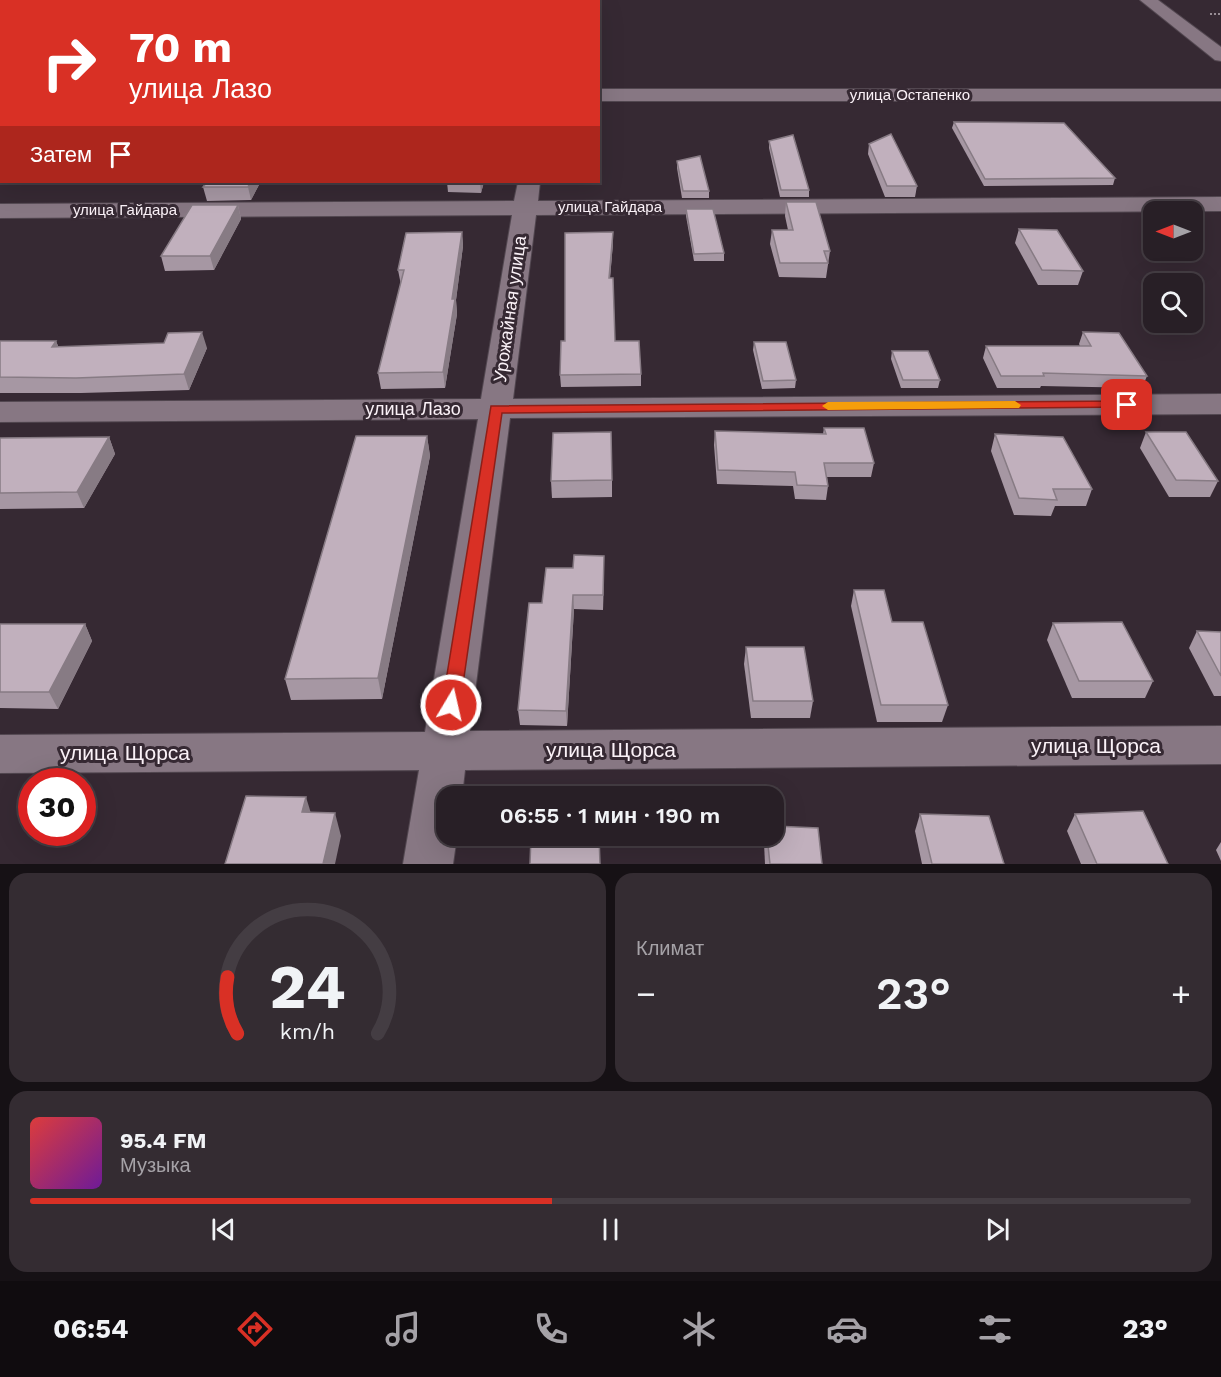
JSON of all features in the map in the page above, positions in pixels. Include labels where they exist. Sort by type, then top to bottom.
[{"type":"street","points":[[1148,0],[1221,56]]},
{"type":"street","name":"улица Остапенко","points":[[600,95],[1221,95]]},
{"type":"street","name":"улица Гайдара","points":[[0,211],[527,195],[1221,204]]},
{"type":"street","name":"Урожайная улица","points":[[428,864],[527,195]]},
{"type":"street","name":"улица Лазо","points":[[0,412],[1221,404]]},
{"type":"street","name":"улица Щорса","points":[[0,754],[1221,745]]},
{"type":"building","points":[[954,122],[1064,123],[1115,178],[985,179]]},
{"type":"building","points":[[891,134],[917,186],[887,186],[869,144]]},
{"type":"building","points":[[793,135],[809,190],[781,190],[769,141]]},
{"type":"building","points":[[700,156],[709,191],[683,191],[677,161]]},
{"type":"building","points":[[206,183],[250,183],[248,187],[203,187]]},
{"type":"building","points":[[786,202],[816,202],[830,251],[824,251],[828,263],[780,263],[772,230],[793,230]]},
{"type":"building","points":[[192,205],[238,205],[210,256],[161,256]]},
{"type":"building","points":[[686,209],[713,209],[724,253],[694,254]]},
{"type":"building","points":[[1019,229],[1057,230],[1083,271],[1042,270]]},
{"type":"building","points":[[462,232],[452,299],[455,299],[443,372],[378,373],[404,270],[398,270],[406,233]]},
{"type":"building","points":[[613,232],[609,278],[613,278],[615,341],[639,341],[641,374],[560,375],[561,341],[565,341],[565,233]]},
{"type":"building","points":[[202,332],[184,374],[76,378],[0,377],[0,341],[56,341],[52,347],[164,343],[168,333]]},
{"type":"building","points":[[1083,332],[1119,333],[1147,376],[1043,373],[1044,376],[1001,376],[986,346],[1091,346]]},
{"type":"building","points":[[754,342],[786,342],[796,380],[763,381]]},
{"type":"building","points":[[892,351],[928,351],[940,380],[903,380]]},
{"type":"building","points":[[824,428],[864,428],[874,463],[824,463],[828,486],[797,485],[795,472],[718,470],[715,431],[826,434]]},
{"type":"building","points":[[611,432],[612,480],[551,481],[553,433]]},
{"type":"building","points":[[1146,432],[1186,432],[1218,481],[1176,480]]},
{"type":"building","points":[[995,434],[1063,437],[1092,489],[1053,489],[1057,500],[1019,498]]},
{"type":"building","points":[[356,436],[427,436],[378,678],[285,679]]},
{"type":"building","points":[[109,437],[77,492],[0,493],[0,438]]},
{"type":"building","points":[[574,555],[604,556],[603,595],[573,595],[566,711],[518,710],[529,603],[542,603],[546,568],[573,568]]},
{"type":"building","points":[[854,590],[884,590],[892,622],[923,622],[948,705],[881,705]]},
{"type":"building","points":[[1122,622],[1153,681],[1079,681],[1053,623]]},
{"type":"building","points":[[0,624],[85,624],[49,692],[0,692]]},
{"type":"building","points":[[1197,631],[1221,632],[1221,676]]},
{"type":"building","points":[[746,647],[804,647],[813,701],[753,701]]},
{"type":"building","points":[[246,796],[306,797],[302,812],[335,813],[323,864],[225,864]]},
{"type":"building","points":[[1143,811],[1168,864],[1097,864],[1075,814]]},
{"type":"building","points":[[920,814],[989,816],[1004,864],[932,864]]},
{"type":"building","points":[[784,826],[818,828],[822,864],[770,864],[768,846],[784,846]]},
{"type":"building","points":[[531,846],[599,846],[600,864],[530,864]]},
{"type":"slow traffic","points":[[828,406],[1015,405]]},
{"type":"route","points":[[451,705],[495,409],[1127,405]]}]
